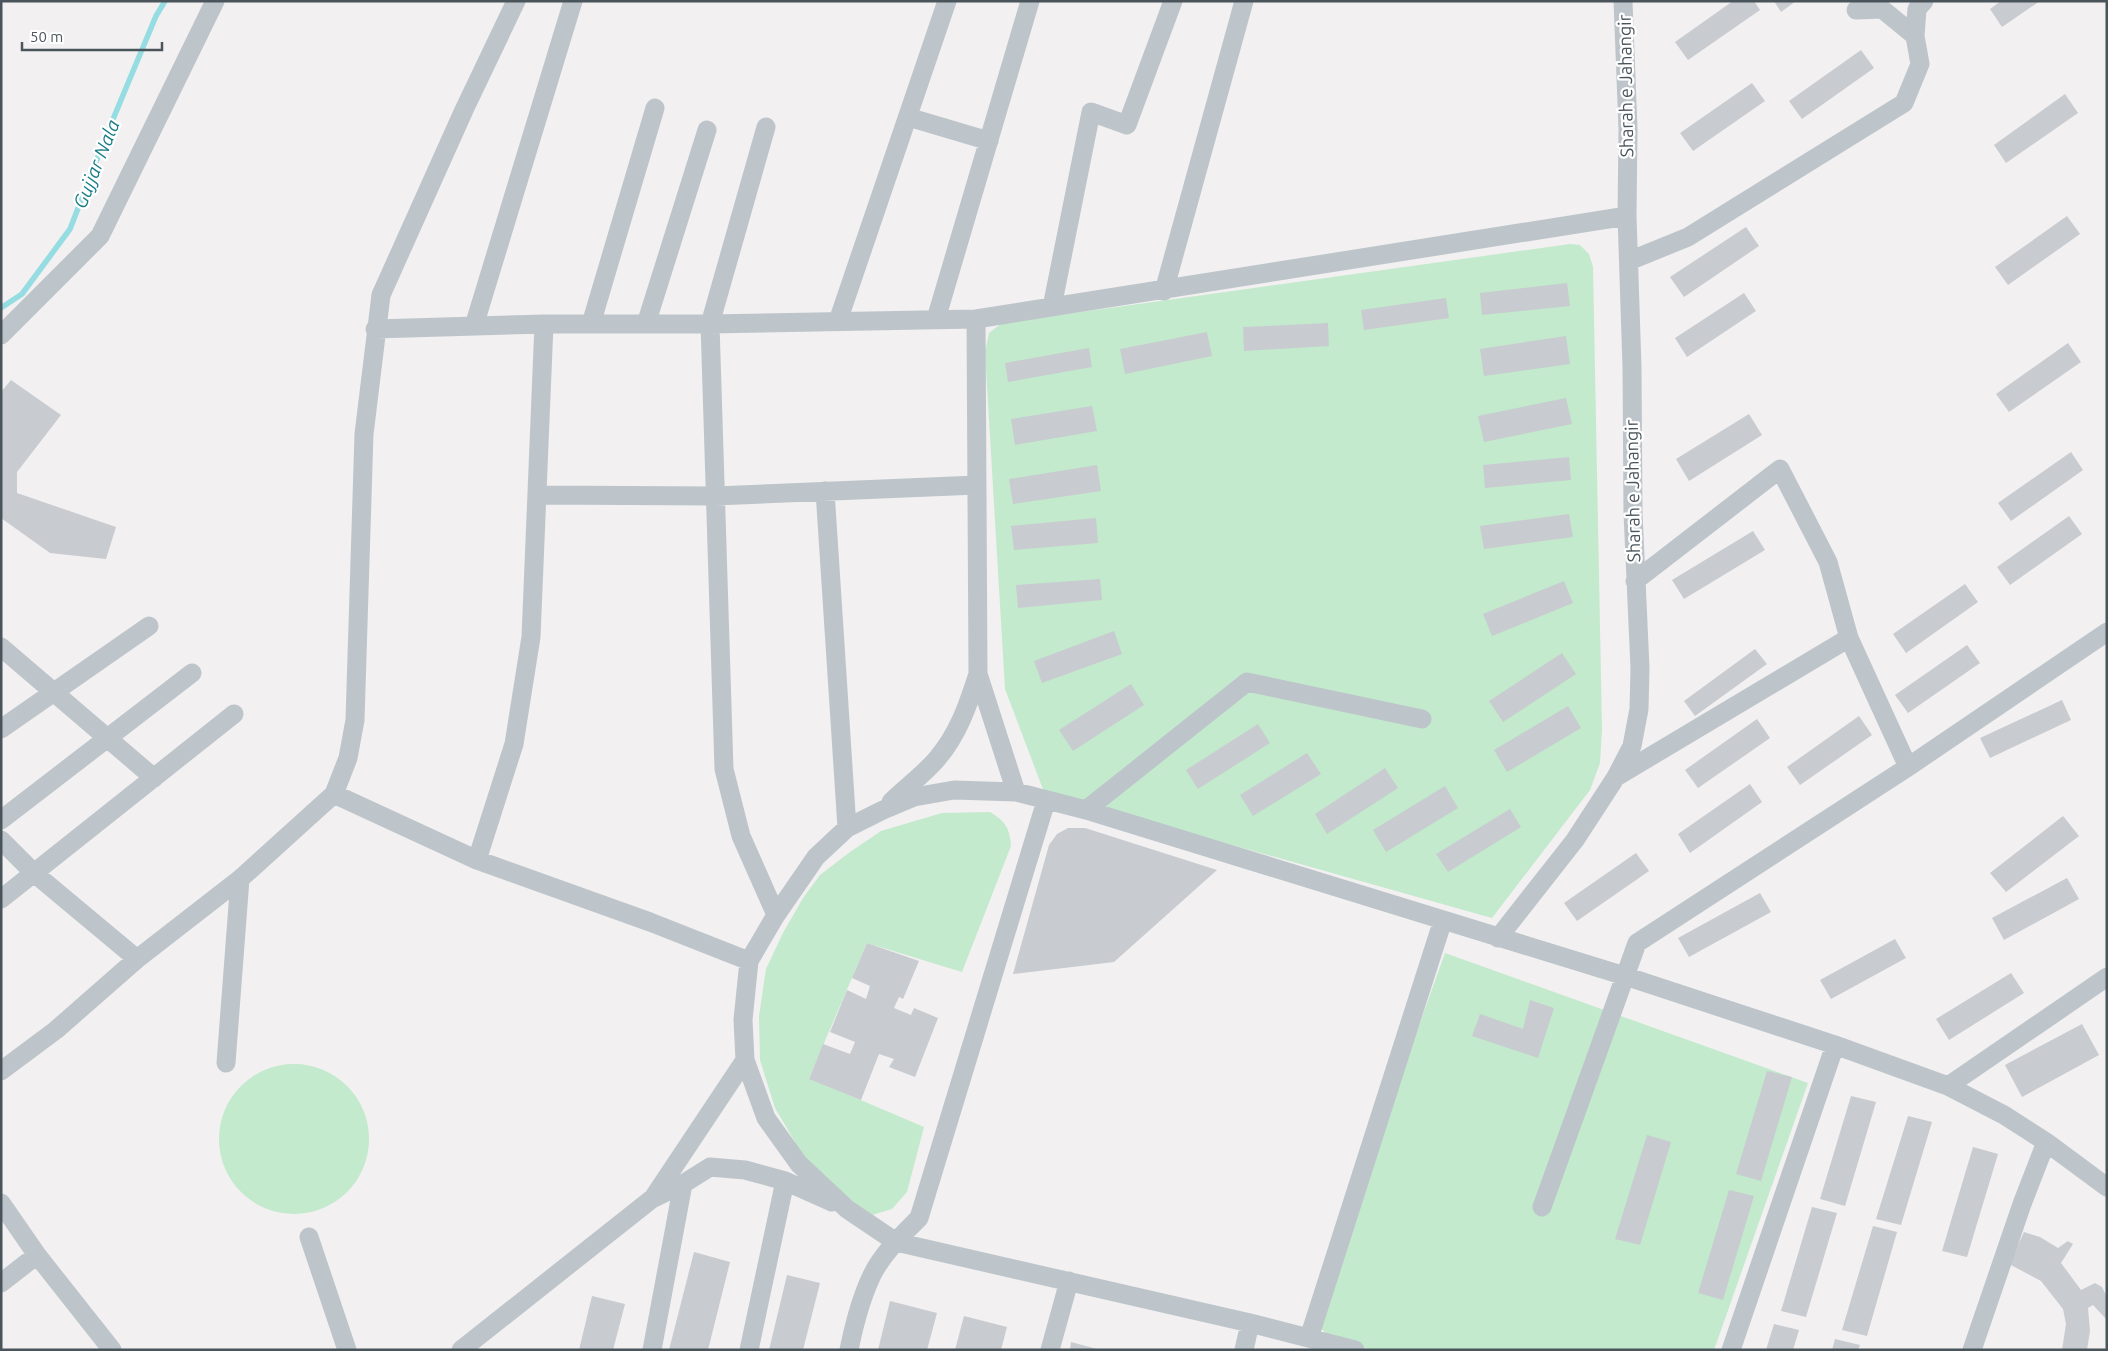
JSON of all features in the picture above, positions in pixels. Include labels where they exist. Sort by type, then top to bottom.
[{"type":"street","points":[[1,335],[100,236],[215,1]]},
{"type":"street","points":[[1,1071],[56,1030],[137,959],[240,879],[334,794],[348,758],[355,720],[364,434],[375,329],[381,295],[464,110],[516,1]]},
{"type":"street","points":[[474,326],[573,1]]},
{"type":"street","points":[[838,321],[947,1]]},
{"type":"street","points":[[936,320],[1030,1]]},
{"type":"street","points":[[1052,308],[1091,112],[1127,125],[1173,1]]},
{"type":"street","points":[[1164,290],[1244,1]]},
{"type":"street","name":"Sharah e Jahangir","points":[[1498,938],[1575,840],[1616,777],[1632,746],[1639,709],[1640,668],[1635,581],[1627,216],[1628,130],[1624,1]]},
{"type":"street","points":[[1629,261],[1688,237],[1904,103],[1920,64],[1914,36],[1917,9],[1924,1]]},
{"type":"street","points":[[1856,10],[1882,10],[1914,36]]},
{"type":"street","points":[[591,324],[655,108]]},
{"type":"street","points":[[908,117],[989,141]]},
{"type":"street","points":[[766,127],[710,324],[724,769],[741,836],[776,915]]},
{"type":"street","points":[[646,324],[706,130]]},
{"type":"street","points":[[375,329],[544,324],[710,324],[976,319],[1627,216]]},
{"type":"street","points":[[976,319],[978,674],[1016,792]]},
{"type":"street","points":[[478,860],[514,744],[531,638],[544,324]]},
{"type":"street","points":[[1635,581],[1780,469],[1828,562],[1849,638],[1908,767]]},
{"type":"street","points":[[537,495],[716,496],[976,485]]},
{"type":"street","points":[[825,491],[847,828]]},
{"type":"street","points":[[1,729],[149,626]]},
{"type":"street","points":[[1542,1207],[1637,943],[1908,767],[2107,632]]},
{"type":"street","points":[[1616,777],[1849,638]]},
{"type":"street","points":[[1,647],[154,778]]},
{"type":"street","points":[[1,820],[192,673]]},
{"type":"street","points":[[883,810],[935,761],[954,735],[968,705],[978,674]]},
{"type":"street","points":[[1086,810],[1247,682],[1422,719]]},
{"type":"street","points":[[1,899],[234,714]]},
{"type":"street","points":[[1355,1350],[1250,1323],[896,1242],[847,1209],[799,1164],[766,1118],[745,1060],[743,1020],[749,961],[776,915],[816,857],[847,828],[914,797],[954,790],[1016,792],[1086,810],[1625,976],[1835,1045],[1948,1086],[2004,1116],[2046,1142],[2107,1187]]},
{"type":"street","points":[[334,794],[478,860],[650,922],[749,961]]},
{"type":"street","points":[[849,1350],[854,1324],[872,1275],[896,1242],[919,1218],[1046,801]]},
{"type":"street","points":[[1,840],[34,873],[137,959]]},
{"type":"street","points":[[226,1063],[240,879]]},
{"type":"street","points":[[1309,1338],[1443,920]]},
{"type":"street","points":[[1948,1086],[2107,977]]},
{"type":"street","points":[[1731,1350],[1835,1045]]},
{"type":"street","points":[[653,1198],[745,1060]]},
{"type":"street","points":[[1972,1350],[2022,1204],[2046,1142]]},
{"type":"street","points":[[461,1350],[653,1198],[683,1184],[710,1167],[745,1170],[786,1181],[847,1209]]},
{"type":"street","points":[[749,1350],[786,1181]]},
{"type":"street","points":[[652,1350],[683,1184]]},
{"type":"street","points":[[1,1203],[37,1255],[112,1350]]},
{"type":"street","points":[[308,1237],[347,1350]]},
{"type":"street","points":[[1,1283],[37,1255]]},
{"type":"street","points":[[1050,1350],[1069,1281]]},
{"type":"street","points":[[1244,1350],[1250,1323]]},
{"type":"green space","points":[[1570,244],[1580,245],[1589,254],[1593,267],[1602,729],[1600,763],[1590,790],[1492,918],[1044,792],[1005,689],[985,352],[989,333],[1002,323]]},
{"type":"green space","points":[[990,812],[1006,826],[1011,846],[962,972],[867,943],[809,1078],[924,1127],[907,1192],[892,1209],[872,1215],[847,1205],[817,1173],[798,1147],[775,1108],[760,1060],[759,1016],[766,969],[783,933],[803,898],[820,875],[850,852],[881,831],[942,813]]},
{"type":"green space","points":[[1445,953],[1808,1083],[1714,1350],[1369,1350],[1331,1337],[1313,1322]]},
{"type":"green space","points":[[294,1064],[323,1070],[347,1086],[363,1110],[369,1139],[363,1168],[347,1192],[323,1208],[294,1214],[265,1208],[241,1192],[225,1168],[219,1139],[225,1110],[241,1086],[265,1070]]},
{"type":"building","points":[[1733,1],[1754,1],[1760,10],[1688,60],[1675,42]]},
{"type":"building","points":[[1774,1],[1796,1],[1781,12]]},
{"type":"building","points":[[2001,1],[2040,1],[2002,27],[1990,9]]},
{"type":"building","points":[[1861,50],[1874,68],[1802,119],[1789,101]]},
{"type":"building","points":[[1752,83],[1765,101],[1693,151],[1680,133]]},
{"type":"building","points":[[2065,94],[2078,113],[2006,163],[1994,145]]},
{"type":"building","points":[[2067,216],[2080,234],[2008,285],[1995,267]]},
{"type":"building","points":[[1746,227],[1759,246],[1684,297],[1670,277]]},
{"type":"building","points":[[1567,283],[1570,306],[1482,315],[1480,293]]},
{"type":"building","points":[[1744,293],[1756,311],[1687,357],[1675,338]]},
{"type":"building","points":[[1446,298],[1449,318],[1364,330],[1361,310]]},
{"type":"building","points":[[1328,323],[1329,346],[1244,351],[1243,327]]},
{"type":"building","points":[[1207,332],[1212,356],[1125,374],[1120,349]]},
{"type":"building","points":[[1566,336],[1570,364],[1484,376],[1480,349]]},
{"type":"building","points":[[2068,343],[2081,362],[2009,412],[1996,394]]},
{"type":"building","points":[[1089,348],[1092,367],[1008,382],[1005,363]]},
{"type":"building","points":[[11,380],[61,415],[17,472],[17,493],[116,527],[106,559],[50,553],[1,518],[1,392]]},
{"type":"building","points":[[1566,398],[1572,424],[1484,442],[1478,416]]},
{"type":"building","points":[[1092,406],[1097,431],[1015,445],[1011,419]]},
{"type":"building","points":[[1749,414],[1762,435],[1689,481],[1676,459]]},
{"type":"building","points":[[2071,452],[2083,470],[2011,521],[1998,503]]},
{"type":"building","points":[[1569,457],[1571,480],[1485,488],[1483,465]]},
{"type":"building","points":[[1097,465],[1101,491],[1013,504],[1009,479]]},
{"type":"building","points":[[1569,514],[1573,537],[1484,549],[1480,526]]},
{"type":"building","points":[[2069,516],[2082,534],[2010,585],[1997,567]]},
{"type":"building","points":[[1096,518],[1098,543],[1014,550],[1011,526]]},
{"type":"building","points":[[1753,531],[1765,550],[1684,599],[1672,580]]},
{"type":"building","points":[[1100,579],[1102,600],[1018,608],[1016,585]]},
{"type":"building","points":[[1564,581],[1573,603],[1492,636],[1483,614]]},
{"type":"building","points":[[1965,584],[1978,602],[1906,653],[1893,634]]},
{"type":"building","points":[[1114,631],[1122,654],[1042,683],[1034,661]]},
{"type":"building","points":[[1967,645],[1980,663],[1908,713],[1895,695]]},
{"type":"building","points":[[1755,649],[1767,664],[1695,716],[1684,701]]},
{"type":"building","points":[[1562,653],[1576,674],[1503,722],[1489,701]]},
{"type":"building","points":[[1131,684],[1144,705],[1073,751],[1059,730]]},
{"type":"building","points":[[2062,700],[2071,720],[1990,758],[1980,738]]},
{"type":"building","points":[[1568,706],[1581,728],[1507,772],[1494,750]]},
{"type":"building","points":[[1859,716],[1872,735],[1800,785],[1787,767]]},
{"type":"building","points":[[1757,719],[1770,738],[1698,788],[1685,770]]},
{"type":"building","points":[[1258,724],[1270,743],[1198,789],[1186,770]]},
{"type":"building","points":[[1307,753],[1321,774],[1253,816],[1240,795]]},
{"type":"building","points":[[1385,768],[1398,788],[1327,834],[1315,814]]},
{"type":"building","points":[[1750,784],[1762,802],[1690,853],[1678,834]]},
{"type":"building","points":[[1445,786],[1458,808],[1386,852],[1373,830]]},
{"type":"building","points":[[1510,809],[1521,827],[1448,872],[1436,854]]},
{"type":"building","points":[[2063,816],[2079,836],[2006,892],[1990,873]]},
{"type":"building","points":[[1068,828],[1085,828],[1217,870],[1114,962],[1013,974],[1049,845],[1057,834]]},
{"type":"building","points":[[1636,853],[1649,871],[1577,921],[1564,903]]},
{"type":"building","points":[[2067,878],[2079,899],[2004,940],[1992,918]]},
{"type":"building","points":[[1760,893],[1771,912],[1689,957],[1678,938]]},
{"type":"building","points":[[1895,939],[1906,958],[1831,999],[1820,980]]},
{"type":"building","points":[[867,943],[919,961],[903,999],[899,997],[894,1008],[911,1015],[914,1008],[938,1018],[915,1077],[889,1067],[894,1059],[879,1054],[861,1100],[809,1079],[823,1044],[850,1054],[855,1042],[830,1032],[847,990],[866,999],[870,986],[852,978]]},
{"type":"building","points":[[2011,973],[2024,993],[1949,1040],[1936,1019]]},
{"type":"building","points":[[1530,1000],[1554,1008],[1538,1058],[1472,1036],[1480,1014],[1523,1029]]},
{"type":"building","points":[[2082,1024],[2099,1055],[2022,1097],[2005,1065]]},
{"type":"building","points":[[1767,1071],[1792,1077],[1761,1181],[1736,1174]]},
{"type":"building","points":[[1851,1096],[1876,1102],[1845,1206],[1820,1199]]},
{"type":"building","points":[[1908,1116],[1932,1122],[1901,1225],[1876,1219]]},
{"type":"building","points":[[1647,1135],[1671,1142],[1640,1245],[1615,1239]]},
{"type":"building","points":[[1973,1147],[1998,1154],[1967,1257],[1942,1251]]},
{"type":"building","points":[[1729,1190],[1754,1196],[1723,1300],[1698,1293]]},
{"type":"building","points":[[1812,1207],[1837,1213],[1806,1317],[1781,1311]]},
{"type":"building","points":[[1873,1226],[1897,1232],[1867,1336],[1842,1330]]},
{"type":"building","points":[[2024,1232],[2040,1237],[2058,1248],[2068,1241],[2073,1244],[2061,1263],[2081,1290],[2095,1283],[2102,1287],[2107,1297],[2107,1320],[2093,1305],[2088,1308],[2090,1331],[2087,1350],[2062,1350],[2066,1324],[2063,1309],[2041,1281],[2009,1264]]},
{"type":"building","points":[[694,1252],[730,1262],[708,1350],[669,1350]]},
{"type":"building","points":[[787,1275],[820,1283],[803,1350],[769,1350]]},
{"type":"building","points":[[592,1296],[625,1304],[613,1350],[579,1350]]},
{"type":"building","points":[[890,1301],[937,1313],[927,1350],[878,1350]]},
{"type":"building","points":[[964,1316],[1007,1327],[1001,1350],[955,1350]]},
{"type":"building","points":[[1774,1324],[1799,1330],[1793,1350],[1766,1350]]},
{"type":"building","points":[[1835,1339],[1860,1345],[1858,1350],[1832,1350]]},
{"type":"building","points":[[1071,1342],[1097,1349],[1097,1350],[1070,1350]]},
{"type":"waterway","name":"Gujjar Nala","points":[[1,308],[22,294],[70,229],[106,136],[156,16],[165,1]]}]
